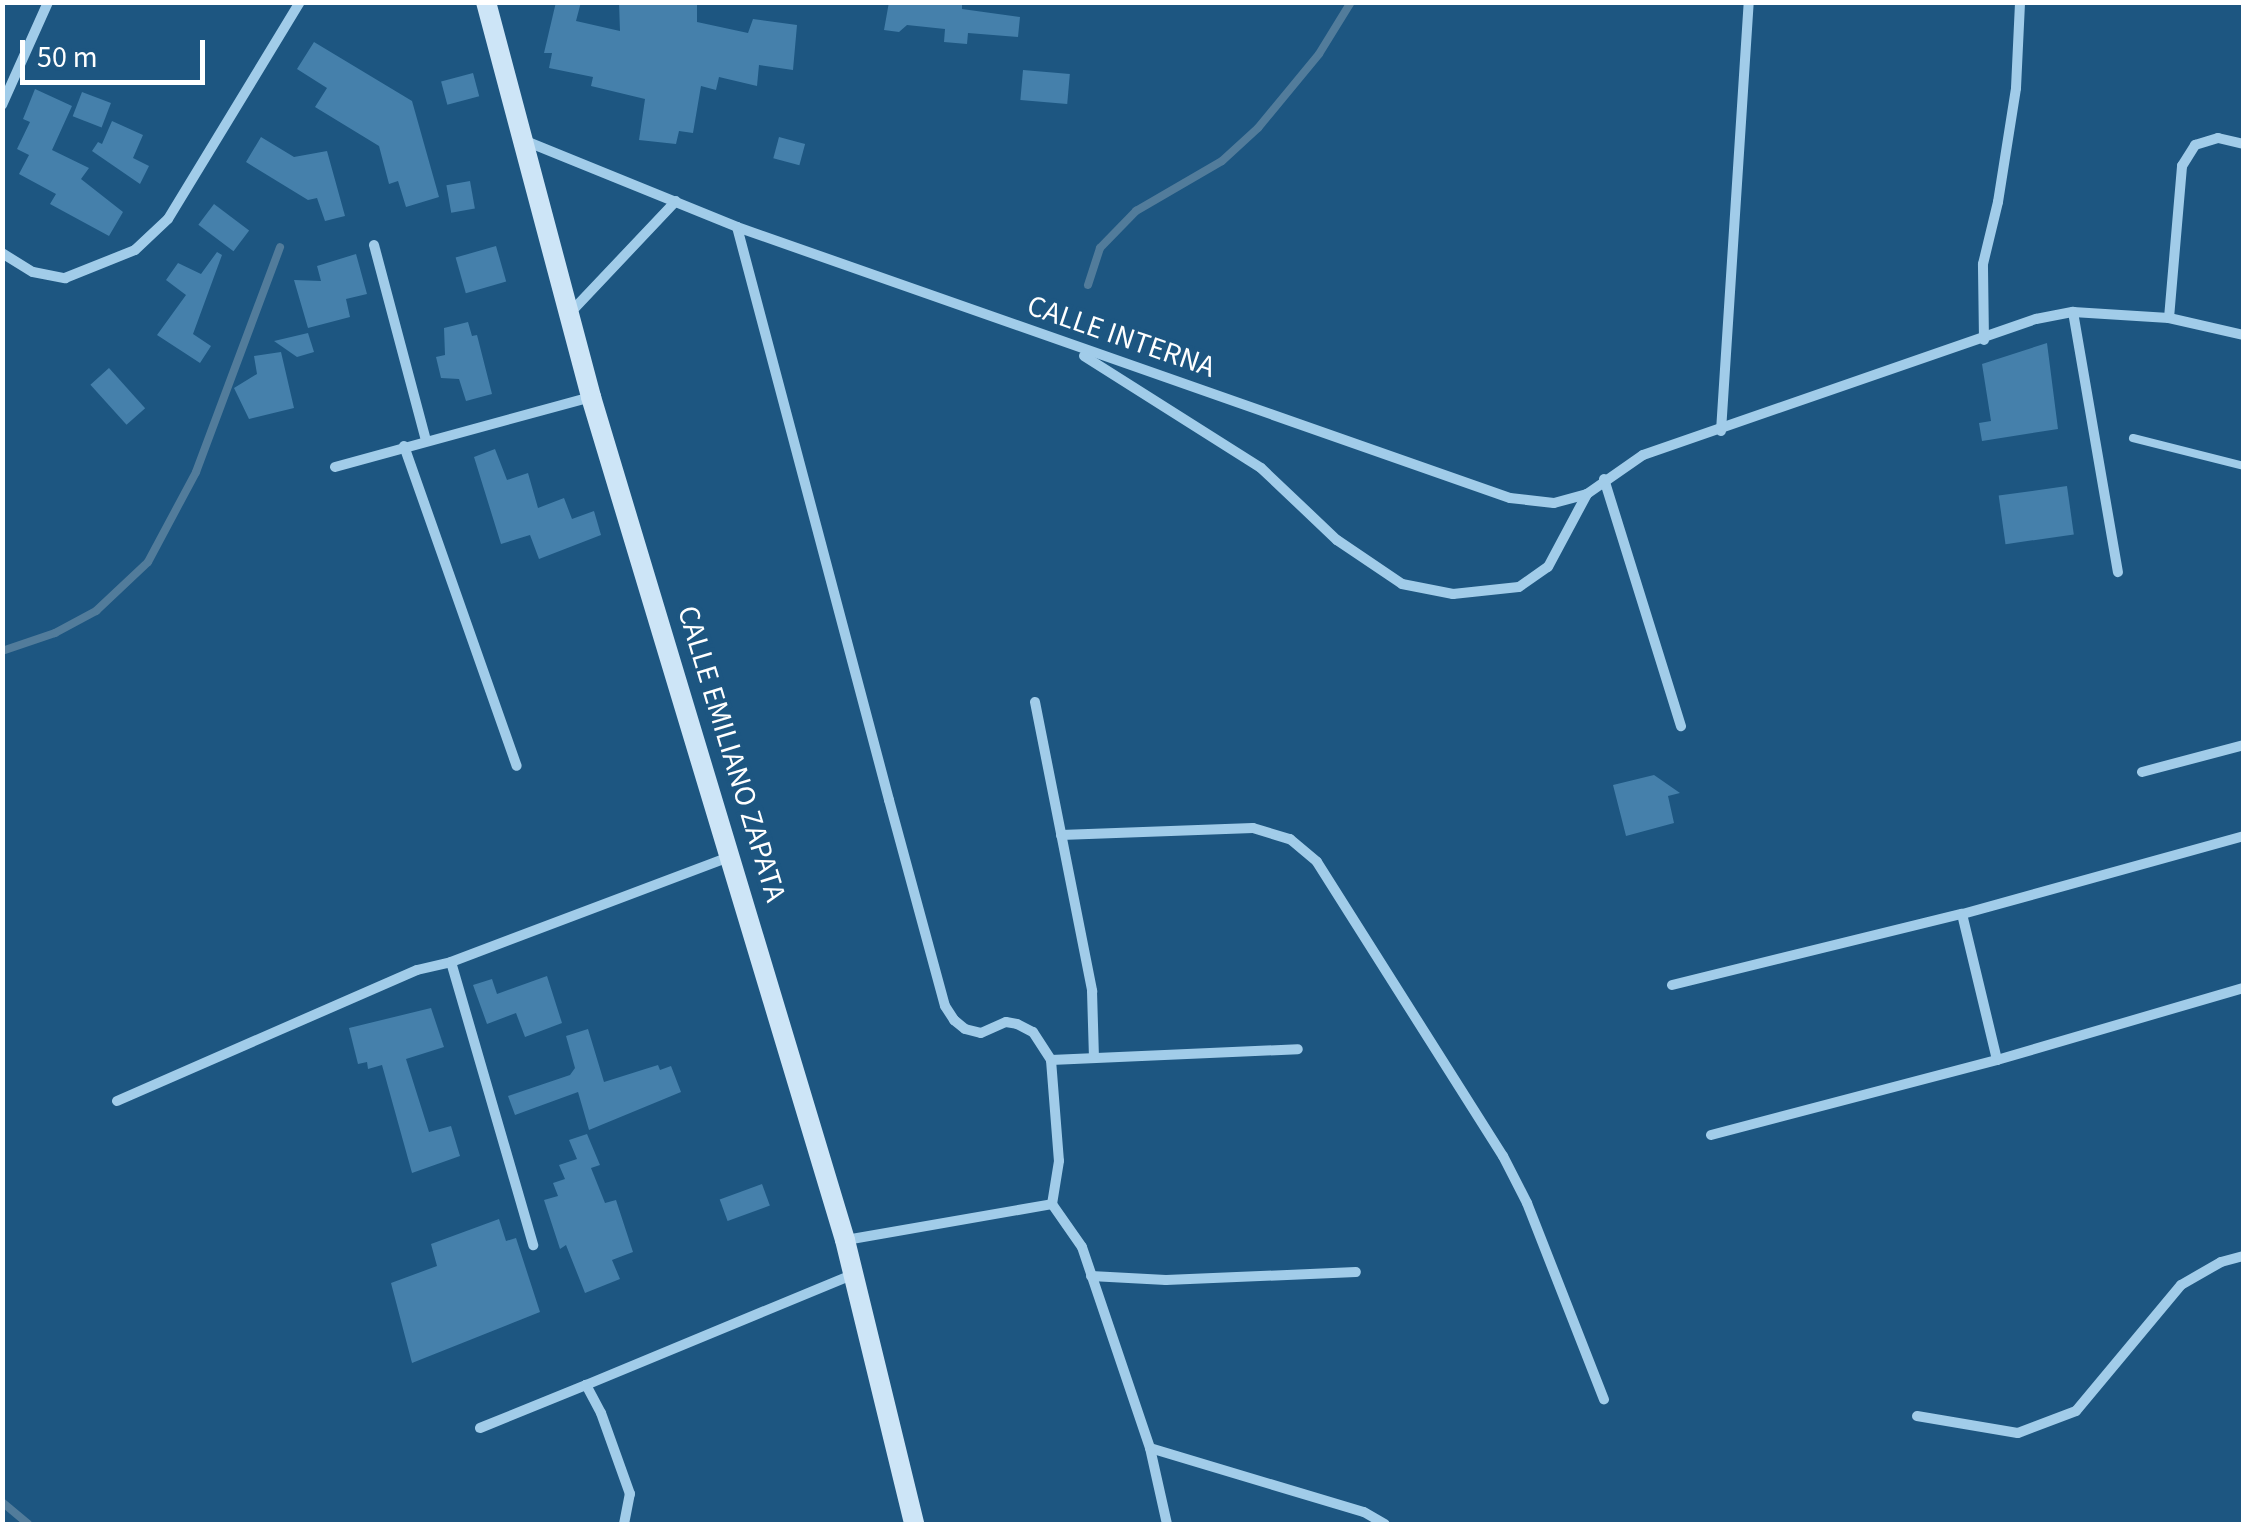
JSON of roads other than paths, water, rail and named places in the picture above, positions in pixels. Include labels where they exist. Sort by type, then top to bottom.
[{"type":"main road","name":"CALLE EMILIANO ZAPATA","points":[[486,2],[519,138],[591,397],[845,1240],[914,1524]]},
{"type":"street","points":[[2,106],[48,2]]},
{"type":"street","points":[[2,252],[34,272],[64,278],[135,250],[168,219],[300,2]]},
{"type":"street","points":[[1721,431],[1750,2]]},
{"type":"street","points":[[1984,340],[1983,264],[1998,202],[2016,88],[2020,2]]},
{"type":"street","name":"CALLE INTERNA","points":[[519,138],[737,226],[1066,345],[1510,498],[1554,503],[1587,494]]},
{"type":"street","points":[[2170,318],[2182,166],[2195,145],[2218,138],[2244,144]]},
{"type":"street","points":[[568,315],[676,201]]},
{"type":"street","points":[[737,226],[945,1006],[964,1029],[981,1032],[1006,1022],[1033,1032],[1051,1060],[1059,1161],[1052,1204],[1082,1247],[1150,1448],[1167,1524]]},
{"type":"street","points":[[374,245],[426,440]]},
{"type":"street","points":[[2072,312],[2118,572]]},
{"type":"street","points":[[1066,345],[1261,468],[1337,540],[1402,584],[1452,594],[1519,587],[1548,567],[1587,494],[1643,454],[1721,431],[2036,319],[2072,312],[2170,318],[2244,335]]},
{"type":"street","points":[[335,467],[591,397]]},
{"type":"street","points":[[404,446],[517,766]]},
{"type":"street","points":[[1604,479],[1681,726]]},
{"type":"street","points":[[1035,702],[1092,992],[1094,1057]]},
{"type":"street","points":[[2142,772],[2244,745]]},
{"type":"street","points":[[1061,835],[1253,828],[1290,838],[1317,862],[1503,1156],[1527,1203],[1604,1399]]},
{"type":"street","points":[[1672,985],[1962,914],[2244,836]]},
{"type":"street","points":[[116,1101],[417,970],[451,962],[730,856]]},
{"type":"street","points":[[1962,914],[1997,1060]]},
{"type":"street","points":[[451,962],[532,1245]]},
{"type":"street","points":[[1711,1136],[1997,1060],[2244,988]]},
{"type":"street","points":[[1051,1060],[1298,1049]]},
{"type":"street","points":[[845,1240],[1052,1204]]},
{"type":"street","points":[[1917,1416],[2018,1434],[2076,1411],[2182,1285],[2221,1262],[2244,1256]]},
{"type":"street","points":[[1091,1276],[1166,1280],[1356,1272]]},
{"type":"street","points":[[480,1428],[852,1275]]},
{"type":"street","points":[[586,1385],[602,1413],[630,1494],[624,1524]]},
{"type":"street","points":[[1150,1448],[1364,1512],[1386,1524]]},
{"type":"lane","points":[[2132,438],[2244,466]]},
{"type":"waterway","points":[[1088,285],[1100,248],[1136,211],[1222,161],[1258,128],[1319,54],[1351,2]]},
{"type":"waterway","points":[[2,651],[55,633],[96,611],[148,562],[196,472],[280,247]]},
{"type":"waterway","points":[[2,1502],[28,1524]]}]
